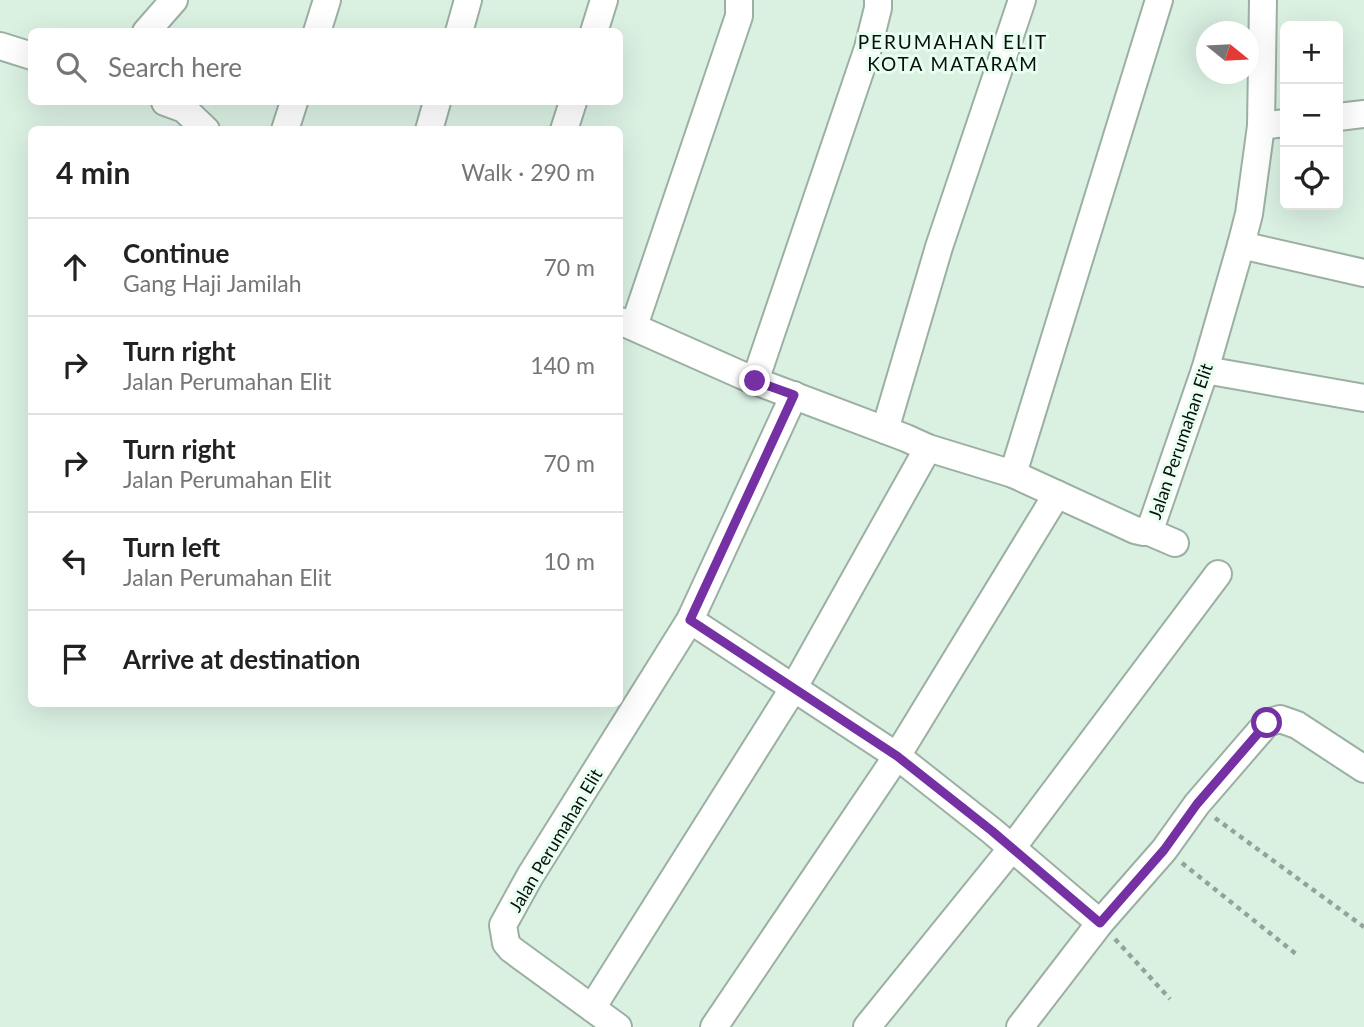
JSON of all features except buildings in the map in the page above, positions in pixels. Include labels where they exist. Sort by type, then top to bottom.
[{"type":"street","points":[[150,28],[174,0]]},
{"type":"street","points":[[318,28],[327,0]]},
{"type":"street","points":[[460,28],[468,0]]},
{"type":"street","points":[[595,28],[604,0]]},
{"type":"street","points":[[627,323],[739,16],[739,0]]},
{"type":"street","points":[[755,381],[868,48],[878,0]]},
{"type":"street","points":[[885,430],[939,247],[1022,0]]},
{"type":"street","points":[[1013,474],[1159,0]]},
{"type":"street","name":"Jalan Perumahan Elit","points":[[627,323],[755,381],[928,448],[1013,474],[1135,530],[1147,531],[1151,527],[1205,370],[1273,124],[1263,0]]},
{"type":"street","points":[[0,46],[28,55]]},
{"type":"street","points":[[174,105],[184,108],[202,126]]},
{"type":"street","points":[[286,126],[293,105]]},
{"type":"street","points":[[430,126],[436,105]]},
{"type":"street","points":[[565,126],[572,105]]},
{"type":"street","points":[[1343,116],[1364,114]]},
{"type":"street","points":[[1241,245],[1364,273]]},
{"type":"street","points":[[1205,370],[1364,398]]},
{"type":"street","name":"Jalan Perumahan Elit","points":[[618,1027],[512,949],[506,943],[503,925],[530,876],[690,620],[794,395]]},
{"type":"street","points":[[592,1008],[793,689],[928,448]]},
{"type":"street","points":[[715,1027],[897,756],[1057,494]]},
{"type":"street","points":[[1147,531],[1175,543]]},
{"type":"street","points":[[867,1027],[1012,848],[1218,575]]},
{"type":"street","points":[[690,620],[897,756],[1103,920]]},
{"type":"street","points":[[1020,1027],[1103,920],[1164,850],[1197,804],[1267,723],[1280,719],[1315,736],[1364,769]]},
{"type":"path","points":[[1197,804],[1364,927]]},
{"type":"path","points":[[1164,850],[1296,954]]},
{"type":"path","points":[[1103,920],[1170,999]]},
{"type":"district","name":"PERUMAHAN ELIT KOTA MATARAM","points":[[953,52]]},
{"type":"route","points":[[755,381],[794,395],[690,620],[897,756],[992,831],[1100,923],[1164,850],[1197,804],[1267,723]]}]
